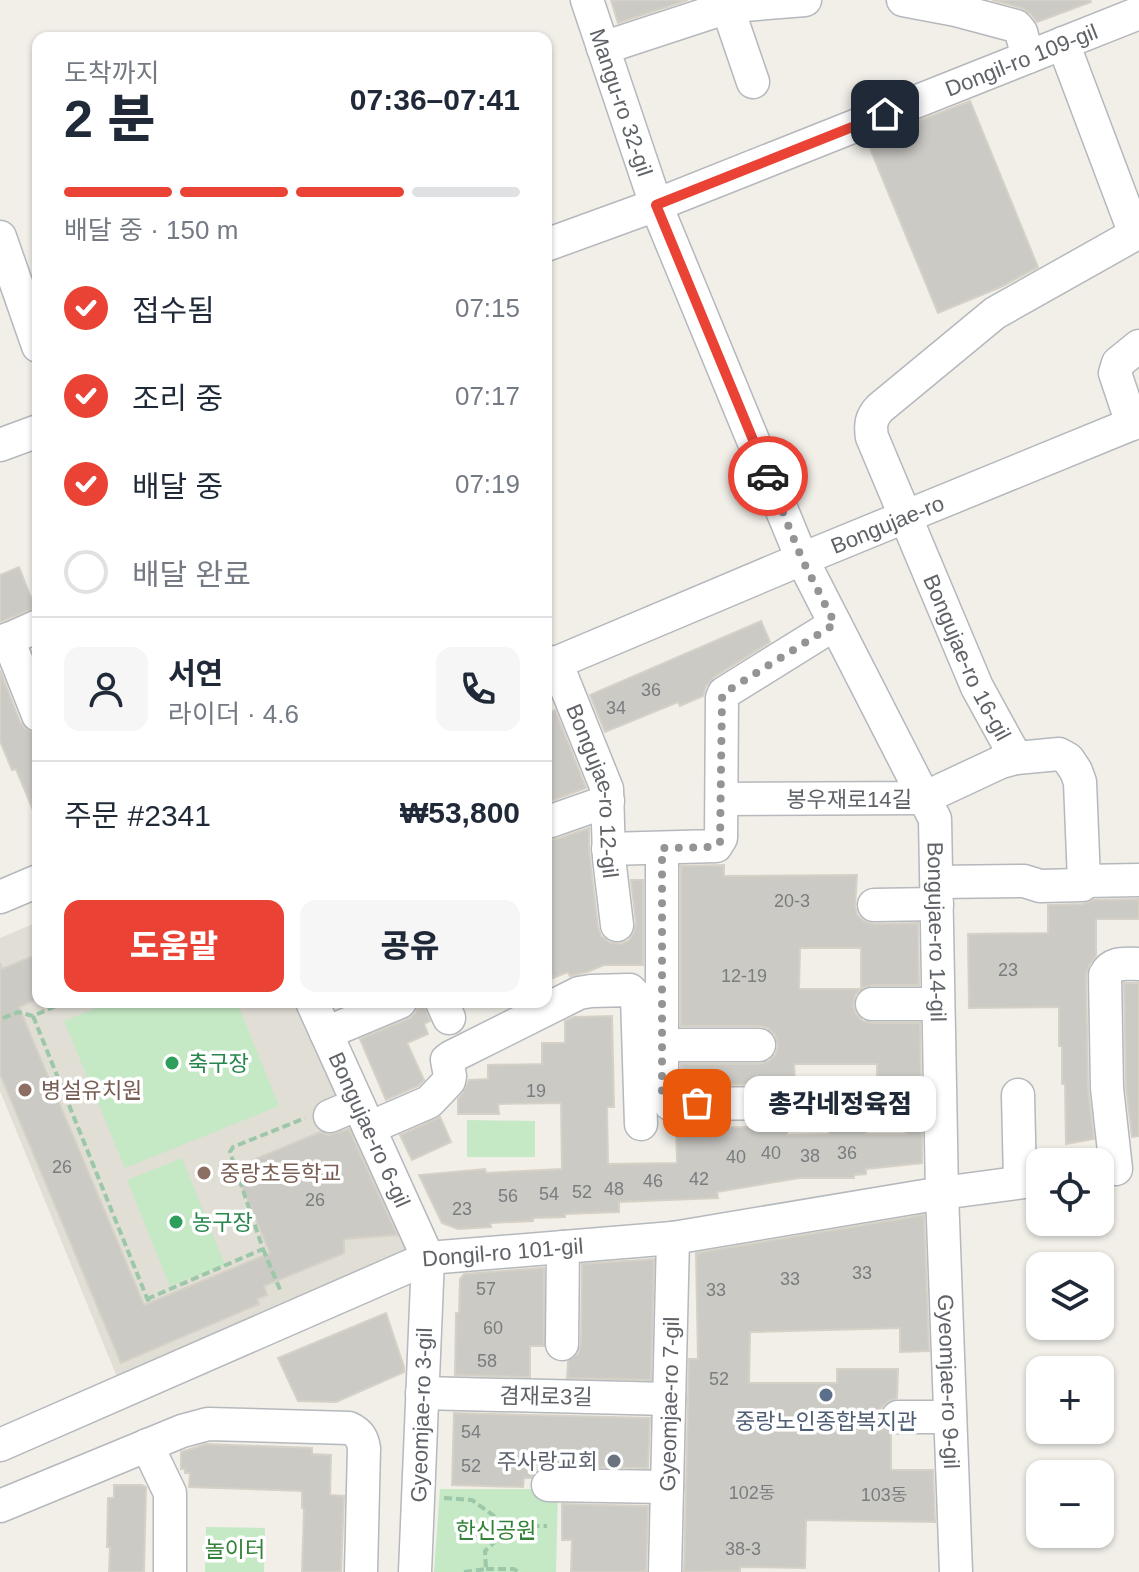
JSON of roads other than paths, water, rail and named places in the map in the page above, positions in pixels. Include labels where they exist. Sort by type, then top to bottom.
[{"type":"street","name":"Mangu-ro 32-gil","points":[[587,0],[656,205],[802,559]]},
{"type":"street","points":[[603,48],[727,6],[805,0]]},
{"type":"street","points":[[903,0],[949,8],[1016,26],[1021,32],[1028,57]]},
{"type":"street","points":[[727,6],[753,82]]},
{"type":"street","name":"Dongil-ro 109-gil","points":[[552,243],[656,205],[1063,43],[1095,14],[1139,13]]},
{"type":"street","points":[[1063,43],[1137,233]]},
{"type":"street","name":"Bongujae-ro 16-gil","points":[[1084,881],[1080,782],[1076,771],[1068,759],[1059,754],[1016,758],[977,687],[872,437],[872,420],[876,412],[995,313],[1137,233]]},
{"type":"street","points":[[0,237],[32,329]]},
{"type":"street","points":[[1135,422],[1115,373],[1118,363],[1139,346]]},
{"type":"street","name":"Bongujae-ro","points":[[552,665],[1135,422]]},
{"type":"street","points":[[0,445],[32,433]]},
{"type":"street","name":"Bongujae-ro 14-gil","points":[[802,559],[935,819],[942,1193]]},
{"type":"street","points":[[608,849],[716,846],[721,838],[724,693],[835,624]]},
{"type":"street","points":[[32,629],[4,641],[32,702]]},
{"type":"street","name":"Bongujae-ro 12-gil","points":[[552,667],[606,785],[608,849],[617,925]]},
{"type":"street","name":"봉우재로14길","points":[[722,799],[924,798],[1016,758]]},
{"type":"street","points":[[552,821],[608,801]]},
{"type":"street","points":[[662,848],[662,1093],[670,1104],[939,1102]]},
{"type":"street","points":[[874,905],[1024,881],[1040,886],[1139,880]]},
{"type":"street","points":[[0,897],[32,884]]},
{"type":"street","points":[[1118,1169],[1107,1088],[1105,975],[1116,964],[1139,964]]},
{"type":"street","points":[[552,1006],[585,991],[630,990],[637,997],[641,1124]]},
{"type":"street","points":[[872,1004],[937,1004]]},
{"type":"street","name":"Bongujae-ro 6-gil","points":[[315,1008],[326,1033],[343,1116],[428,1258]]},
{"type":"street","points":[[326,1033],[386,1008]]},
{"type":"street","points":[[343,1116],[429,1102],[449,1081],[447,1060],[549,1008]]},
{"type":"street","points":[[662,1045],[759,1045]]},
{"type":"street","points":[[1018,1095],[1026,1152]]},
{"type":"street","name":"Dongil-ro 101-gil","points":[[0,1445],[428,1258],[673,1238],[1026,1182]]},
{"type":"street","name":"Gyeomjae-ro 9-gil","points":[[942,1193],[956,1572]]},
{"type":"street","name":"Gyeomjae-ro 7-gil","points":[[665,1572],[673,1238]]},
{"type":"street","points":[[562,1344],[563,1247]]},
{"type":"street","name":"Gyeomjae-ro 3-gil","points":[[415,1572],[428,1258]]},
{"type":"street","name":"겸재로3길","points":[[422,1393],[669,1399]]},
{"type":"street","points":[[898,1417],[950,1417]]},
{"type":"street","points":[[0,1506],[182,1431],[208,1424],[349,1428],[362,1438],[364,1448],[361,1572]]},
{"type":"street","points":[[147,1445],[170,1493],[170,1572]]},
{"type":"street","points":[[548,1485],[667,1487]]},
{"type":"place","name":"축구장","points":[[172,1063]]},
{"type":"place","name":"병설유치원","points":[[25,1090]]},
{"type":"place","name":"총각네정육점","points":[[697,1103]]},
{"type":"place","name":"중랑초등학교","points":[[204,1173]]},
{"type":"place","name":"농구장","points":[[176,1222]]},
{"type":"place","name":"중랑노인종합복지관","points":[[826,1395]]},
{"type":"place","name":"주사랑교회","points":[[614,1461]]},
{"type":"park label","name":"한신공원","points":[[496,1530]]},
{"type":"park label","name":"놀이터","points":[[235,1549]]}]
